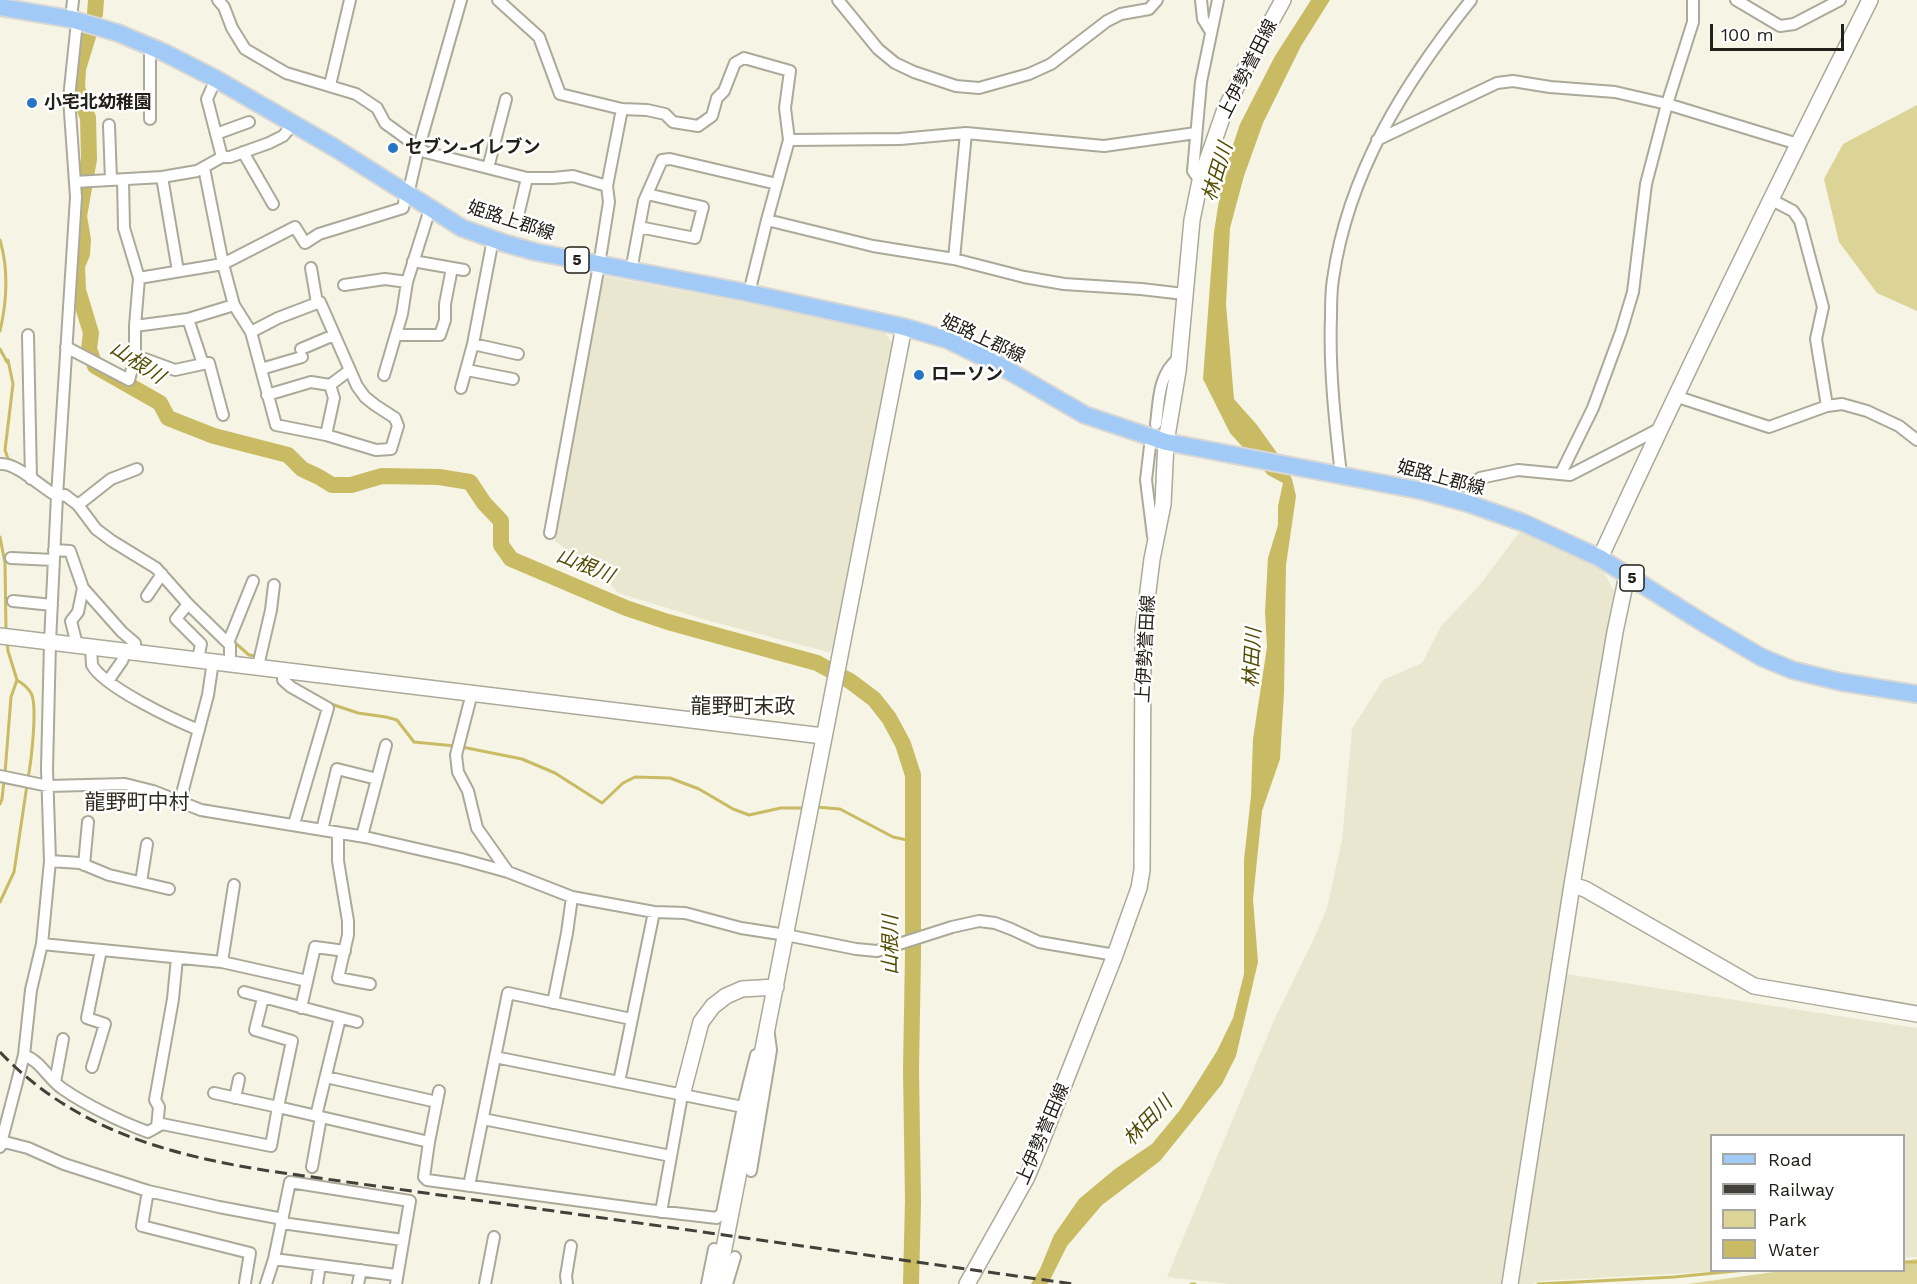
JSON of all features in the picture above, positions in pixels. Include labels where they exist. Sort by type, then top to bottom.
[{"type":"main road","name":"姫路上郡線","points":[[14,7],[74,20],[118,33],[216,79],[294,123],[462,228],[536,252],[749,293],[904,327],[948,340],[997,364],[1085,415],[1158,444],[1190,446],[1423,491],[1467,503],[1524,523],[1600,558],[1761,657],[1792,670],[1841,682],[1917,694]]},
{"type":"street","points":[[73,0],[74,20],[69,98],[76,198],[50,642],[48,786],[50,861],[42,944],[31,990],[24,1055],[1,1144],[28,1148],[64,1164],[148,1191],[282,1221],[403,1240]]},
{"type":"street","points":[[218,0],[224,7],[232,28],[245,49],[286,73],[356,94],[377,108],[385,123],[425,152],[527,178],[573,176],[607,186]]},
{"type":"street","points":[[330,86],[350,0]]},
{"type":"street","points":[[139,278],[223,264],[295,227],[305,243],[319,234],[403,208],[461,0]]},
{"type":"street","points":[[498,0],[538,37],[560,94],[622,109],[666,114],[672,122],[698,126],[712,117],[717,98],[724,91],[735,63],[744,58],[790,71],[785,108],[789,140],[766,220],[749,293]]},
{"type":"street","points":[[838,0],[878,49],[895,63],[956,86],[980,88],[1029,74],[1051,64],[1107,21],[1121,14],[1149,9],[1157,0]]},
{"type":"street","points":[[1201,0],[1203,19],[1211,32]]},
{"type":"street","points":[[1200,181],[1192,171],[1201,82],[1218,0]]},
{"type":"street","name":"上伊勢誉田線","points":[[966,1284],[1027,1177],[1139,888],[1142,870],[1143,631],[1163,504],[1158,444],[1179,358],[1192,220],[1200,181],[1224,112],[1283,0]]},
{"type":"street","points":[[1341,475],[1332,402],[1329,352],[1332,281],[1339,246],[1357,185],[1392,112],[1425,61],[1471,0]]},
{"type":"street","points":[[1561,472],[1593,408],[1633,292],[1646,184],[1667,104],[1693,22],[1693,0]]},
{"type":"street","points":[[1736,0],[1780,26],[1794,24],[1840,0]]},
{"type":"street","points":[[1600,558],[1659,429],[1770,199],[1870,0]]},
{"type":"street","points":[[150,47],[150,119]]},
{"type":"street","points":[[216,79],[207,99],[222,157]]},
{"type":"street","points":[[1377,140],[1497,83],[1513,81],[1550,87],[1615,92],[1667,104],[1798,144]]},
{"type":"street","points":[[488,168],[506,99]]},
{"type":"street","points":[[550,533],[599,265],[609,202],[607,186],[622,109]]},
{"type":"street","points":[[216,134],[249,122]]},
{"type":"street","points":[[75,182],[162,177],[204,168],[222,157],[243,153],[283,136],[294,123]]},
{"type":"street","points":[[109,125],[111,180]]},
{"type":"street","points":[[789,140],[900,139],[966,134],[1104,146],[1196,133]]},
{"type":"street","points":[[954,259],[966,134]]},
{"type":"street","points":[[243,153],[273,204]]},
{"type":"street","points":[[632,271],[647,194],[662,160],[670,159],[777,184]]},
{"type":"street","points":[[204,168],[223,264],[234,305],[250,332],[276,425],[326,435],[376,450],[391,449],[398,426],[395,418],[365,397],[357,386],[320,302],[278,318],[250,332]]},
{"type":"street","points":[[162,177],[178,272]]},
{"type":"street","points":[[517,220],[527,178]]},
{"type":"street","points":[[66,347],[129,380],[135,358],[139,278],[124,228],[123,180]]},
{"type":"street","points":[[639,227],[695,238],[703,207],[647,194]]},
{"type":"street","points":[[1770,199],[1793,211],[1800,221],[1823,307],[1816,339],[1827,406]]},
{"type":"street","points":[[384,375],[402,314],[407,282],[430,209]]},
{"type":"street","points":[[766,220],[873,246],[954,259],[1024,277],[1064,284],[1184,294]]},
{"type":"street","points":[[461,388],[473,344],[493,239]]},
{"type":"street","points":[[413,261],[464,270]]},
{"type":"street","points":[[311,268],[317,303]]},
{"type":"street","points":[[396,335],[440,335],[445,320],[445,304],[452,268]]},
{"type":"street","points":[[344,285],[385,279],[407,282]]},
{"type":"street","points":[[135,326],[188,319],[234,305]]},
{"type":"street","points":[[188,319],[203,364]]},
{"type":"street","points":[[717,1284],[904,327]]},
{"type":"street","points":[[28,335],[31,479]]},
{"type":"street","points":[[261,369],[302,353],[334,335]]},
{"type":"street","points":[[473,344],[518,354]]},
{"type":"street","points":[[135,358],[145,358],[175,370],[209,363],[223,415]]},
{"type":"street","points":[[1156,424],[1165,375],[1171,364],[1179,358]]},
{"type":"street","points":[[267,394],[310,382],[330,385],[350,370]]},
{"type":"street","points":[[467,370],[513,379]]},
{"type":"street","points":[[326,435],[334,398],[330,385]]},
{"type":"street","points":[[1675,396],[1769,427],[1827,406],[1842,404],[1867,411],[1899,426],[1917,440]]},
{"type":"street","points":[[1467,503],[1472,487],[1480,478],[1518,470],[1561,472],[1570,475],[1659,429]]},
{"type":"street","points":[[0,464],[6,463],[14,466],[57,496],[65,495],[78,505],[96,529],[156,568],[188,604],[230,645],[230,663]]},
{"type":"street","points":[[78,505],[111,479],[137,469]]},
{"type":"street","points":[[11,558],[54,555],[70,551],[83,588],[122,632],[135,643],[108,681]]},
{"type":"street","points":[[147,596],[162,574]]},
{"type":"street","points":[[1510,1284],[1572,885],[1615,632],[1627,575]]},
{"type":"street","points":[[228,643],[253,581]]},
{"type":"street","points":[[258,666],[271,610],[274,585]]},
{"type":"street","points":[[83,588],[78,612],[71,621],[94,669],[108,681],[147,705],[199,730]]},
{"type":"street","points":[[13,601],[52,605]]},
{"type":"street","points":[[180,801],[208,695],[206,660],[201,645],[176,620],[188,604]]},
{"type":"street","points":[[5,636],[823,736]]},
{"type":"street","points":[[283,669],[283,680],[291,687],[328,708],[294,824]]},
{"type":"street","points":[[472,693],[456,755],[458,772],[468,791],[477,828],[508,872]]},
{"type":"street","points":[[362,836],[386,745]]},
{"type":"street","points":[[322,830],[337,769],[377,779]]},
{"type":"street","points":[[0,776],[48,786],[125,784],[153,791],[201,810],[362,836],[508,872],[572,897],[654,912],[685,913],[741,928],[786,934],[856,949],[877,951],[952,927],[979,921],[1003,926],[1039,942],[1114,955]]},
{"type":"street","points":[[84,865],[88,822]]},
{"type":"street","points":[[338,833],[338,861],[348,921],[348,935],[338,978],[370,984]]},
{"type":"street","points":[[141,882],[147,844]]},
{"type":"street","points":[[50,861],[84,865],[109,875],[169,889]]},
{"type":"street","points":[[222,962],[234,885]]},
{"type":"street","points":[[1572,885],[1585,889],[1754,986],[1917,1014]]},
{"type":"street","points":[[553,1003],[572,897]]},
{"type":"street","points":[[619,1082],[654,912]]},
{"type":"street","points":[[42,944],[222,962],[308,981]]},
{"type":"street","points":[[301,1008],[315,947],[345,951]]},
{"type":"street","points":[[92,1067],[105,1024],[87,1018],[101,950]]},
{"type":"street","points":[[157,1127],[159,1107],[155,1100],[173,999],[177,958]]},
{"type":"street","points":[[660,1212],[682,1095],[701,1022],[713,1006],[726,996],[742,989],[776,987]]},
{"type":"street","points":[[244,992],[357,1022]]},
{"type":"street","points":[[469,1186],[508,993],[631,1019]]},
{"type":"street","points":[[24,1055],[34,1059],[63,1089],[125,1124],[148,1132],[162,1124],[271,1146],[292,1041],[255,1030],[263,998]]},
{"type":"street","points":[[312,1167],[326,1077],[340,1018]]},
{"type":"street","points":[[326,1077],[438,1097],[424,1177],[427,1180],[717,1218],[722,1213],[743,1107],[760,1043],[768,1032]]},
{"type":"street","points":[[751,1172],[771,1050],[768,1032]]},
{"type":"street","points":[[55,1082],[63,1039]]},
{"type":"street","points":[[495,1057],[743,1107]]},
{"type":"street","points":[[235,1098],[239,1079]]},
{"type":"street","points":[[214,1094],[429,1142]]},
{"type":"street","points":[[483,1119],[671,1156]]},
{"type":"street","points":[[266,1284],[274,1259],[291,1182],[411,1201],[396,1280],[361,1270],[274,1259]]},
{"type":"street","points":[[148,1191],[142,1226],[250,1253],[246,1284]]},
{"type":"street","points":[[485,1284],[494,1237]]},
{"type":"street","points":[[567,1284],[570,1246]]},
{"type":"street","points":[[707,1284],[714,1250]]},
{"type":"street","points":[[727,1284],[735,1257]]},
{"type":"street","points":[[317,1284],[320,1265]]},
{"type":"street","points":[[358,1284],[361,1270]]},
{"type":"shaded area","points":[[603,276],[780,309],[885,333],[893,344],[832,649],[828,652],[710,621],[618,593],[594,566],[576,558],[555,541],[554,533]]},
{"type":"shaded area","points":[[1521,530],[1603,570],[1615,593],[1553,972],[1917,1028],[1917,1257],[1905,1258],[1905,1134],[1710,1134],[1710,1272],[1541,1281],[1532,1284],[1229,1284],[1167,1277],[1275,1018],[1327,908],[1342,840],[1352,729],[1383,680],[1422,663],[1441,626],[1479,586]]},
{"type":"green space","points":[[1917,105],[1917,311],[1877,293],[1839,242],[1824,179],[1843,144]]},
{"type":"green space","points":[[1917,1259],[1917,1284],[1688,1284],[1774,1272],[1905,1272],[1905,1261]]},
{"type":"water","points":[[1311,0],[1330,0],[1301,46],[1263,123],[1244,176],[1230,228],[1226,304],[1234,399],[1277,453],[1292,479],[1296,496],[1286,565],[1284,693],[1280,759],[1262,811],[1253,899],[1258,962],[1236,1056],[1222,1084],[1160,1161],[1102,1205],[1067,1246],[1048,1284],[1031,1284],[1054,1235],[1079,1199],[1115,1169],[1152,1144],[1180,1110],[1217,1051],[1233,1018],[1244,974],[1244,860],[1251,796],[1253,739],[1267,647],[1265,612],[1268,558],[1278,525],[1278,506],[1283,483],[1268,475],[1230,433],[1203,379],[1214,232],[1223,175],[1240,124],[1275,56]]},
{"type":"waterway","name":"山根川","points":[[95,14],[96,0]]},
{"type":"waterway","name":"山根川","points":[[89,33],[78,69],[77,88],[88,118],[89,159],[79,216],[83,240],[82,254],[77,266],[78,290],[91,333],[89,349],[95,366],[160,403],[168,418],[214,436],[288,455],[302,469],[332,485],[351,485],[382,476],[439,477],[470,482],[484,503],[501,521],[501,545],[511,559],[626,608],[668,622],[817,663],[850,681],[874,699],[889,718],[903,744],[913,775],[911,1284]]},
{"type":"waterway","points":[[0,240],[5,263],[6,286],[0,331]]},
{"type":"waterway","points":[[0,349],[7,362],[8,360],[13,384],[5,450],[8,459],[15,462]]},
{"type":"waterway","points":[[0,537],[5,563],[6,631]]},
{"type":"waterway","points":[[7,641],[17,680],[28,689],[33,699],[33,734],[28,778]]},
{"type":"waterway","points":[[233,641],[249,655],[256,656]]},
{"type":"waterway","points":[[5,773],[11,697],[17,680]]},
{"type":"waterway","points":[[331,704],[358,713],[397,720],[414,742],[455,746]]},
{"type":"waterway","points":[[462,747],[522,759],[555,773],[602,803],[623,783],[635,777],[670,778],[699,789],[733,809],[749,815],[781,808],[807,808]]},
{"type":"waterway","points":[[0,804],[4,780]]},
{"type":"waterway","points":[[0,902],[14,872],[27,785]]},
{"type":"waterway","points":[[816,807],[840,809],[893,837],[912,841]]},
{"type":"waterway","points":[[1905,1262],[1917,1262]]},
{"type":"waterway","points":[[1538,1284],[1725,1272]]},
{"type":"railway","points":[[0,1052],[28,1079],[59,1101],[91,1119],[159,1147],[231,1164],[1073,1284]]},
{"type":"place","name":"小宅北幼稚園","points":[[32,103]]},
{"type":"place","name":"セブン-イレブン","points":[[393,148]]},
{"type":"place","name":"ローソン","points":[[919,375]]},
{"type":"district","name":"龍野町末政","points":[[743,707]]},
{"type":"district","name":"龍野町中村","points":[[137,803]]},
{"type":"water label","name":"林田川","points":[[1218,172]]},
{"type":"water label","name":"林田川","points":[[1253,658]]},
{"type":"water label","name":"林田川","points":[[1148,1121]]}]
